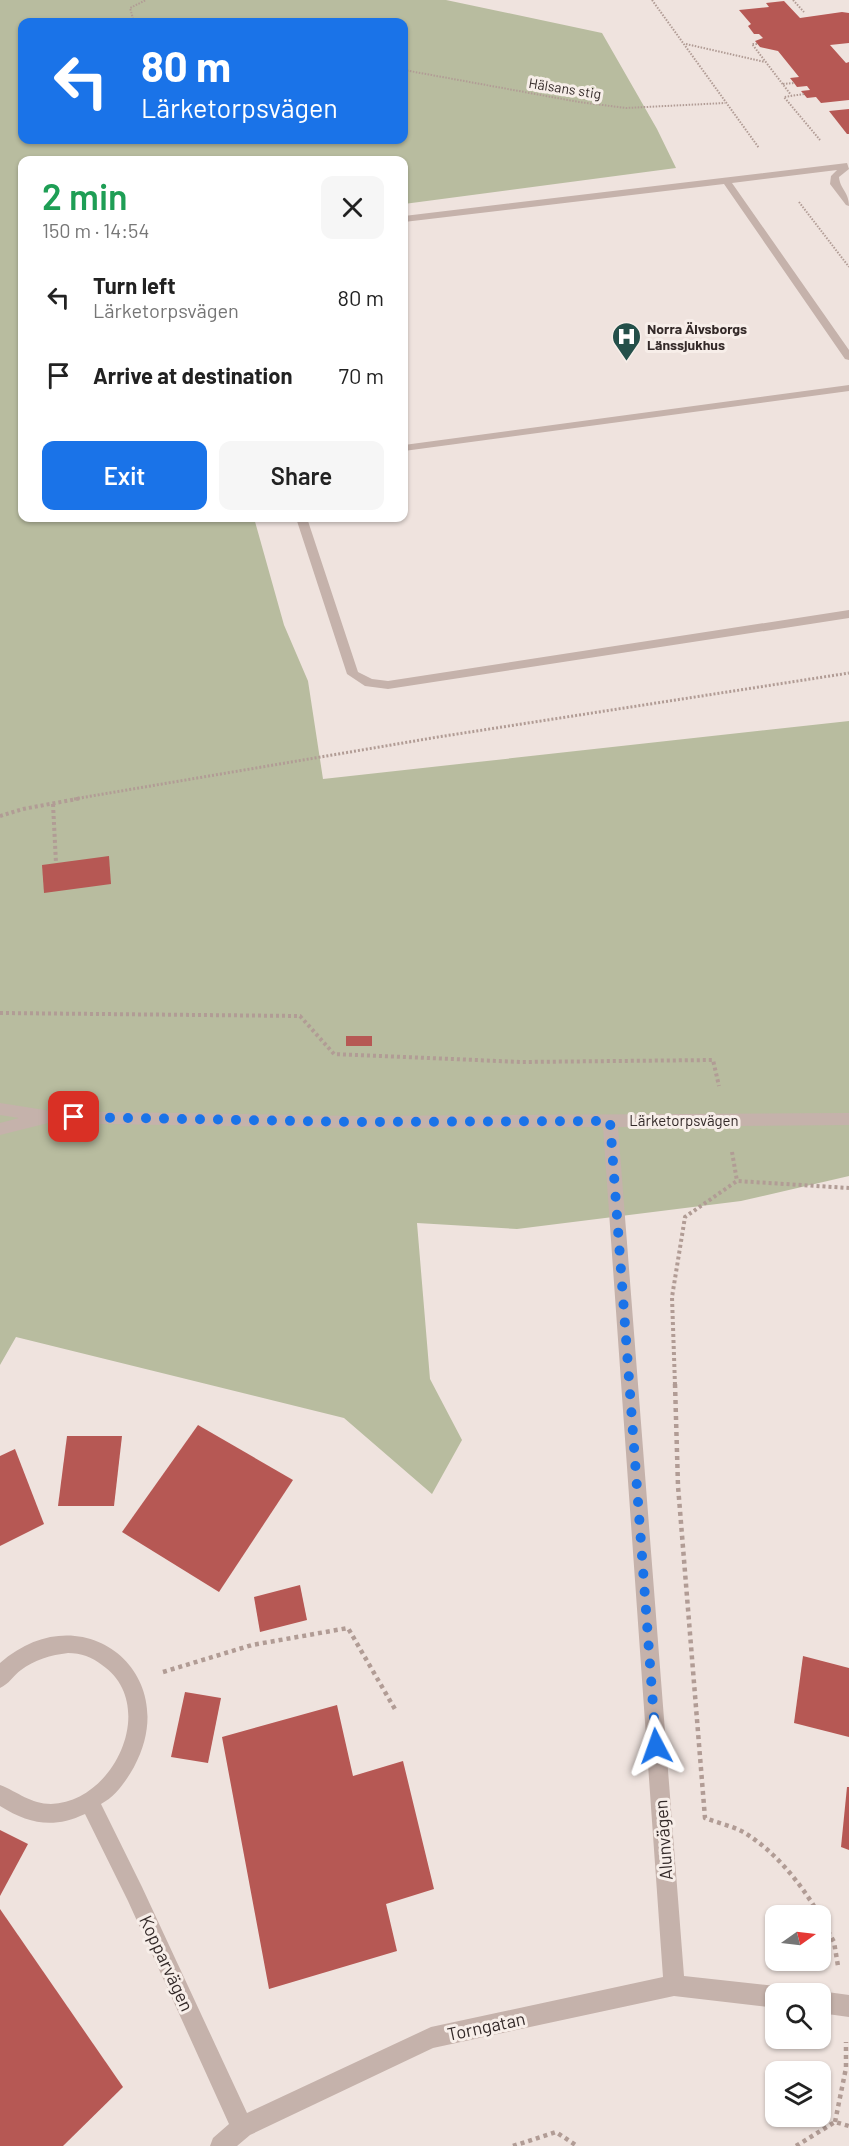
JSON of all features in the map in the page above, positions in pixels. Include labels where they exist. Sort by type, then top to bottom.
[{"type":"street","points":[[408,219],[847,166]]},
{"type":"street","points":[[847,166],[835,176],[835,184],[849,203]]},
{"type":"street","points":[[726,182],[849,357]]},
{"type":"street","points":[[408,447],[849,387]]},
{"type":"street","points":[[302,522],[353,674],[369,683],[388,685],[472,674],[849,614]]},
{"type":"street","points":[[0,1110],[51,1117]]},
{"type":"street","points":[[0,1129],[51,1117]]},
{"type":"street","name":"Lärketorpsvägen","points":[[51,1117],[355,1122],[849,1119]]},
{"type":"street","name":"Alunvägen","points":[[610,1121],[674,1985]]},
{"type":"street","points":[[0,1678],[24,1657],[48,1647],[73,1644],[96,1649],[117,1662],[131,1682],[139,1706],[139,1735],[128,1764],[109,1788],[89,1802],[53,1813],[26,1810],[0,1795]]},
{"type":"street","name":"Kopparvägen","points":[[89,1802],[135,1894],[242,2127]]},
{"type":"street","name":"Torngatan","points":[[221,2146],[242,2127],[431,2038],[674,1985],[765,1996]]},
{"type":"street","points":[[831,2004],[849,2006]]},
{"type":"path","points":[[133,18],[130,8],[146,0]]},
{"type":"path","points":[[652,0],[686,44],[725,103],[849,267]]},
{"type":"path","points":[[793,0],[804,12]]},
{"type":"path","points":[[686,44],[765,62]]},
{"type":"path","points":[[757,44],[752,44],[792,96]]},
{"type":"path","name":"Hälsans stig","points":[[408,71],[579,102],[626,108],[725,103]]},
{"type":"path","points":[[782,84],[794,83]]},
{"type":"path","points":[[804,94],[784,97],[822,143]]},
{"type":"path","points":[[0,816],[53,804],[438,737],[849,673]]},
{"type":"path","points":[[53,804],[56,863]]},
{"type":"path","points":[[0,1013],[300,1016],[334,1054],[522,1062],[713,1060]]},
{"type":"path","points":[[814,1905],[781,1864],[744,1833],[705,1818],[678,1486],[672,1297],[685,1217],[737,1181],[849,1188]]},
{"type":"path","points":[[131,1682],[252,1645],[348,1628],[396,1711]]},
{"type":"path","points":[[796,2146],[835,2122],[849,2126]]},
{"type":"path","points":[[513,2146],[556,2132],[577,2146]]},
{"type":"green space","points":[[0,0],[446,0],[602,33],[657,129],[676,168],[408,203],[408,156],[18,156],[18,522],[255,522],[284,625],[308,681],[323,779],[849,721],[849,1176],[741,1201],[517,1229],[417,1223],[430,1379],[462,1440],[432,1494],[344,1418],[16,1337],[0,1365]]},
{"type":"building","points":[[784,1],[800,18],[849,13],[849,43],[830,45],[846,63],[849,62],[849,100],[821,103],[816,97],[807,98],[801,91],[810,90],[807,86],[797,87],[790,78],[799,77],[778,51],[760,47],[755,41],[763,38],[759,34],[754,34],[748,26],[751,24],[739,10],[769,7],[766,3]]},
{"type":"building","points":[[849,109],[849,134],[847,134],[829,111]]},
{"type":"building","points":[[109,856],[111,884],[44,893],[42,865]]},
{"type":"building","points":[[346,1036],[372,1036],[372,1046],[346,1046]]},
{"type":"building","points":[[198,1425],[293,1480],[219,1592],[122,1532]]},
{"type":"building","points":[[67,1436],[122,1436],[114,1506],[58,1506]]},
{"type":"building","points":[[15,1449],[44,1524],[0,1546],[0,1456]]},
{"type":"building","points":[[300,1585],[307,1620],[260,1632],[254,1597]]},
{"type":"building","points":[[803,1656],[849,1668],[849,1737],[794,1723]]},
{"type":"building","points":[[185,1692],[221,1698],[208,1763],[171,1757]]},
{"type":"building","points":[[337,1705],[353,1776],[403,1761],[434,1889],[386,1904],[397,1951],[269,1989],[222,1737]]},
{"type":"building","points":[[847,1787],[849,1787],[849,1850],[841,1847]]},
{"type":"building","points":[[0,1830],[28,1844],[0,1896]]},
{"type":"building","points":[[0,1909],[123,2087],[63,2146],[0,2146]]},
{"type":"place","name":"Norra Älvsborgs Länssjukhus","points":[[626,362]]},
{"type":"route","points":[[74,1117],[355,1122],[610,1121],[656,1746]]}]
